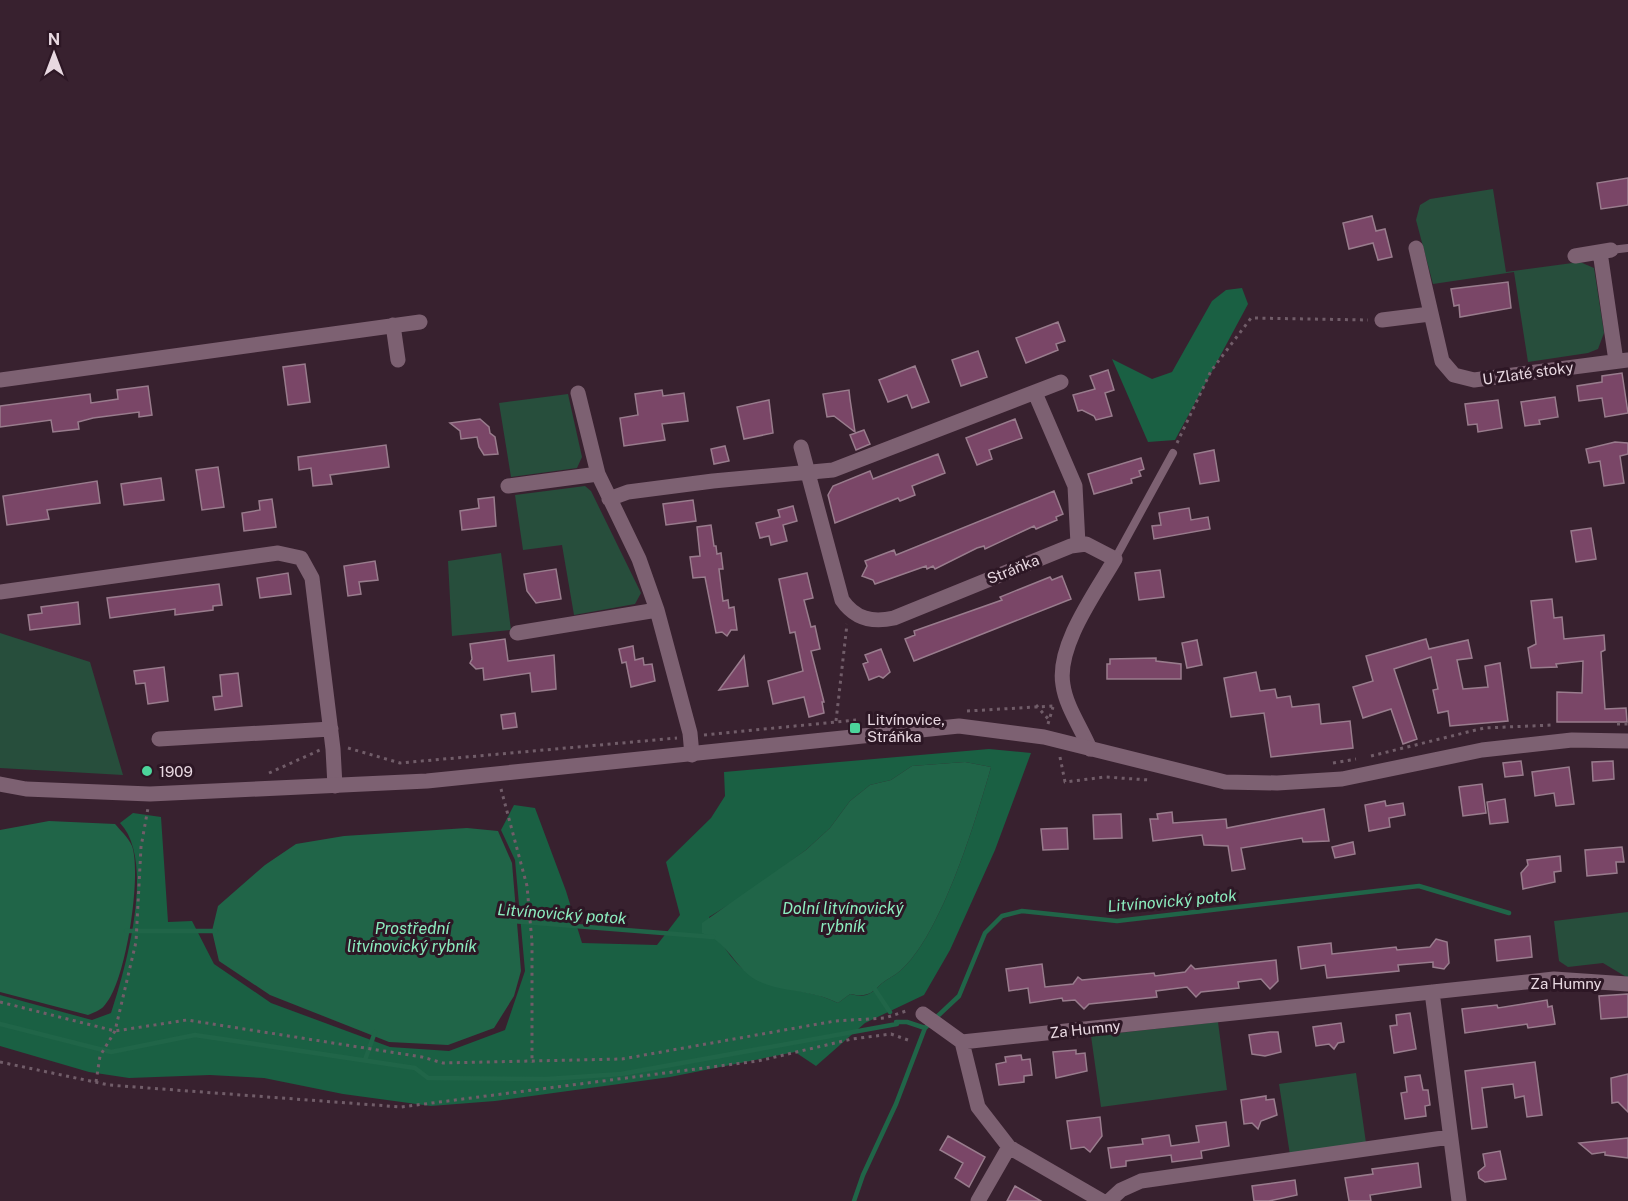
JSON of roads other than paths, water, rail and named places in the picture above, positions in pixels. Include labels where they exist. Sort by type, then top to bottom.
[{"type":"street","name":"U Zlaté stoky","points":[[1416,248],[1442,361],[1454,375],[1474,380],[1622,361]]},
{"type":"street","points":[[1575,256],[1606,251],[1622,361]]},
{"type":"street","points":[[1382,320],[1430,314]]},
{"type":"street","points":[[0,380],[420,322]]},
{"type":"street","points":[[393,325],[398,360]]},
{"type":"street","points":[[609,499],[628,492],[713,480],[808,474],[847,466],[1061,382]]},
{"type":"street","points":[[578,393],[598,474],[639,559],[657,609],[690,736],[692,755]]},
{"type":"street","points":[[1035,393],[1073,480],[1078,544],[1094,547],[1115,559],[1070,644],[1064,661],[1063,685],[1090,749]]},
{"type":"street","points":[[801,447],[808,474]]},
{"type":"street","points":[[508,486],[598,474]]},
{"type":"street","name":"Stráňka","points":[[808,474],[842,600],[851,611],[867,620],[878,621],[894,618],[1078,544]]},
{"type":"street","points":[[0,592],[279,553],[301,558],[312,578],[331,729],[335,786]]},
{"type":"street","points":[[517,633],[657,609]]},
{"type":"street","points":[[0,784],[26,789],[150,794],[335,786],[498,775],[857,735],[959,726],[1007,730],[1225,782],[1277,783],[1342,779],[1482,750],[1572,740],[1628,741]]},
{"type":"street","points":[[159,738],[331,729]]},
{"type":"street","name":"Za Humny","points":[[962,1042],[1554,980],[1628,984]]},
{"type":"street","points":[[1432,992],[1459,1201]]},
{"type":"street","points":[[918,1011],[962,1042],[978,1107],[1009,1147],[1102,1201]]},
{"type":"street","points":[[1109,1201],[1121,1190],[1141,1181],[1450,1137]]},
{"type":"street","points":[[978,1201],[1009,1147]]},
{"type":"lane","points":[[1606,251],[1628,248]]},
{"type":"lane","points":[[1115,559],[1173,453]]},
{"type":"water","name":"Dolní litvínovický rybník","points":[[965,762],[991,767],[955,876],[943,905],[915,954],[900,971],[871,993],[850,994],[838,1003],[817,995],[768,985],[752,977],[718,942],[702,933],[702,923],[806,850],[830,828],[850,801],[870,785],[891,780],[912,766]]},
{"type":"water","points":[[49,821],[115,824],[132,846],[135,860],[130,929],[119,976],[112,994],[103,1007],[88,1015],[0,992],[0,830]]},
{"type":"water","name":"Prostřední litvínovický rybník","points":[[467,828],[498,831],[512,863],[521,971],[514,996],[494,1028],[448,1045],[389,1042],[270,995],[219,961],[212,931],[218,906],[265,865],[296,844],[344,836]]},
{"type":"waterway","name":"Litvínovický potok","points":[[896,1022],[907,1022],[925,1028],[959,996],[985,933],[1002,916],[1022,911],[1117,921],[1419,886],[1509,913]]},
{"type":"waterway","name":"Litvínovický potok","points":[[512,921],[713,937]]},
{"type":"waterway","name":"Litvínovický potok","points":[[126,931],[216,931]]},
{"type":"waterway","name":"Litvínovický potok","points":[[874,988],[890,1012]]},
{"type":"waterway","name":"Litvínovický potok","points":[[0,1024],[111,1052],[195,1035],[415,1068],[428,1078],[547,1079],[621,1074],[897,1024]]},
{"type":"waterway","points":[[854,1201],[863,1175],[896,1104],[925,1028]]},
{"type":"waterway","points":[[365,1060],[375,1032]]},
{"type":"place","name":"Litvínovice, Stráňka","points":[[855,728]]},
{"type":"place","name":"1909","points":[[147,771]]}]
